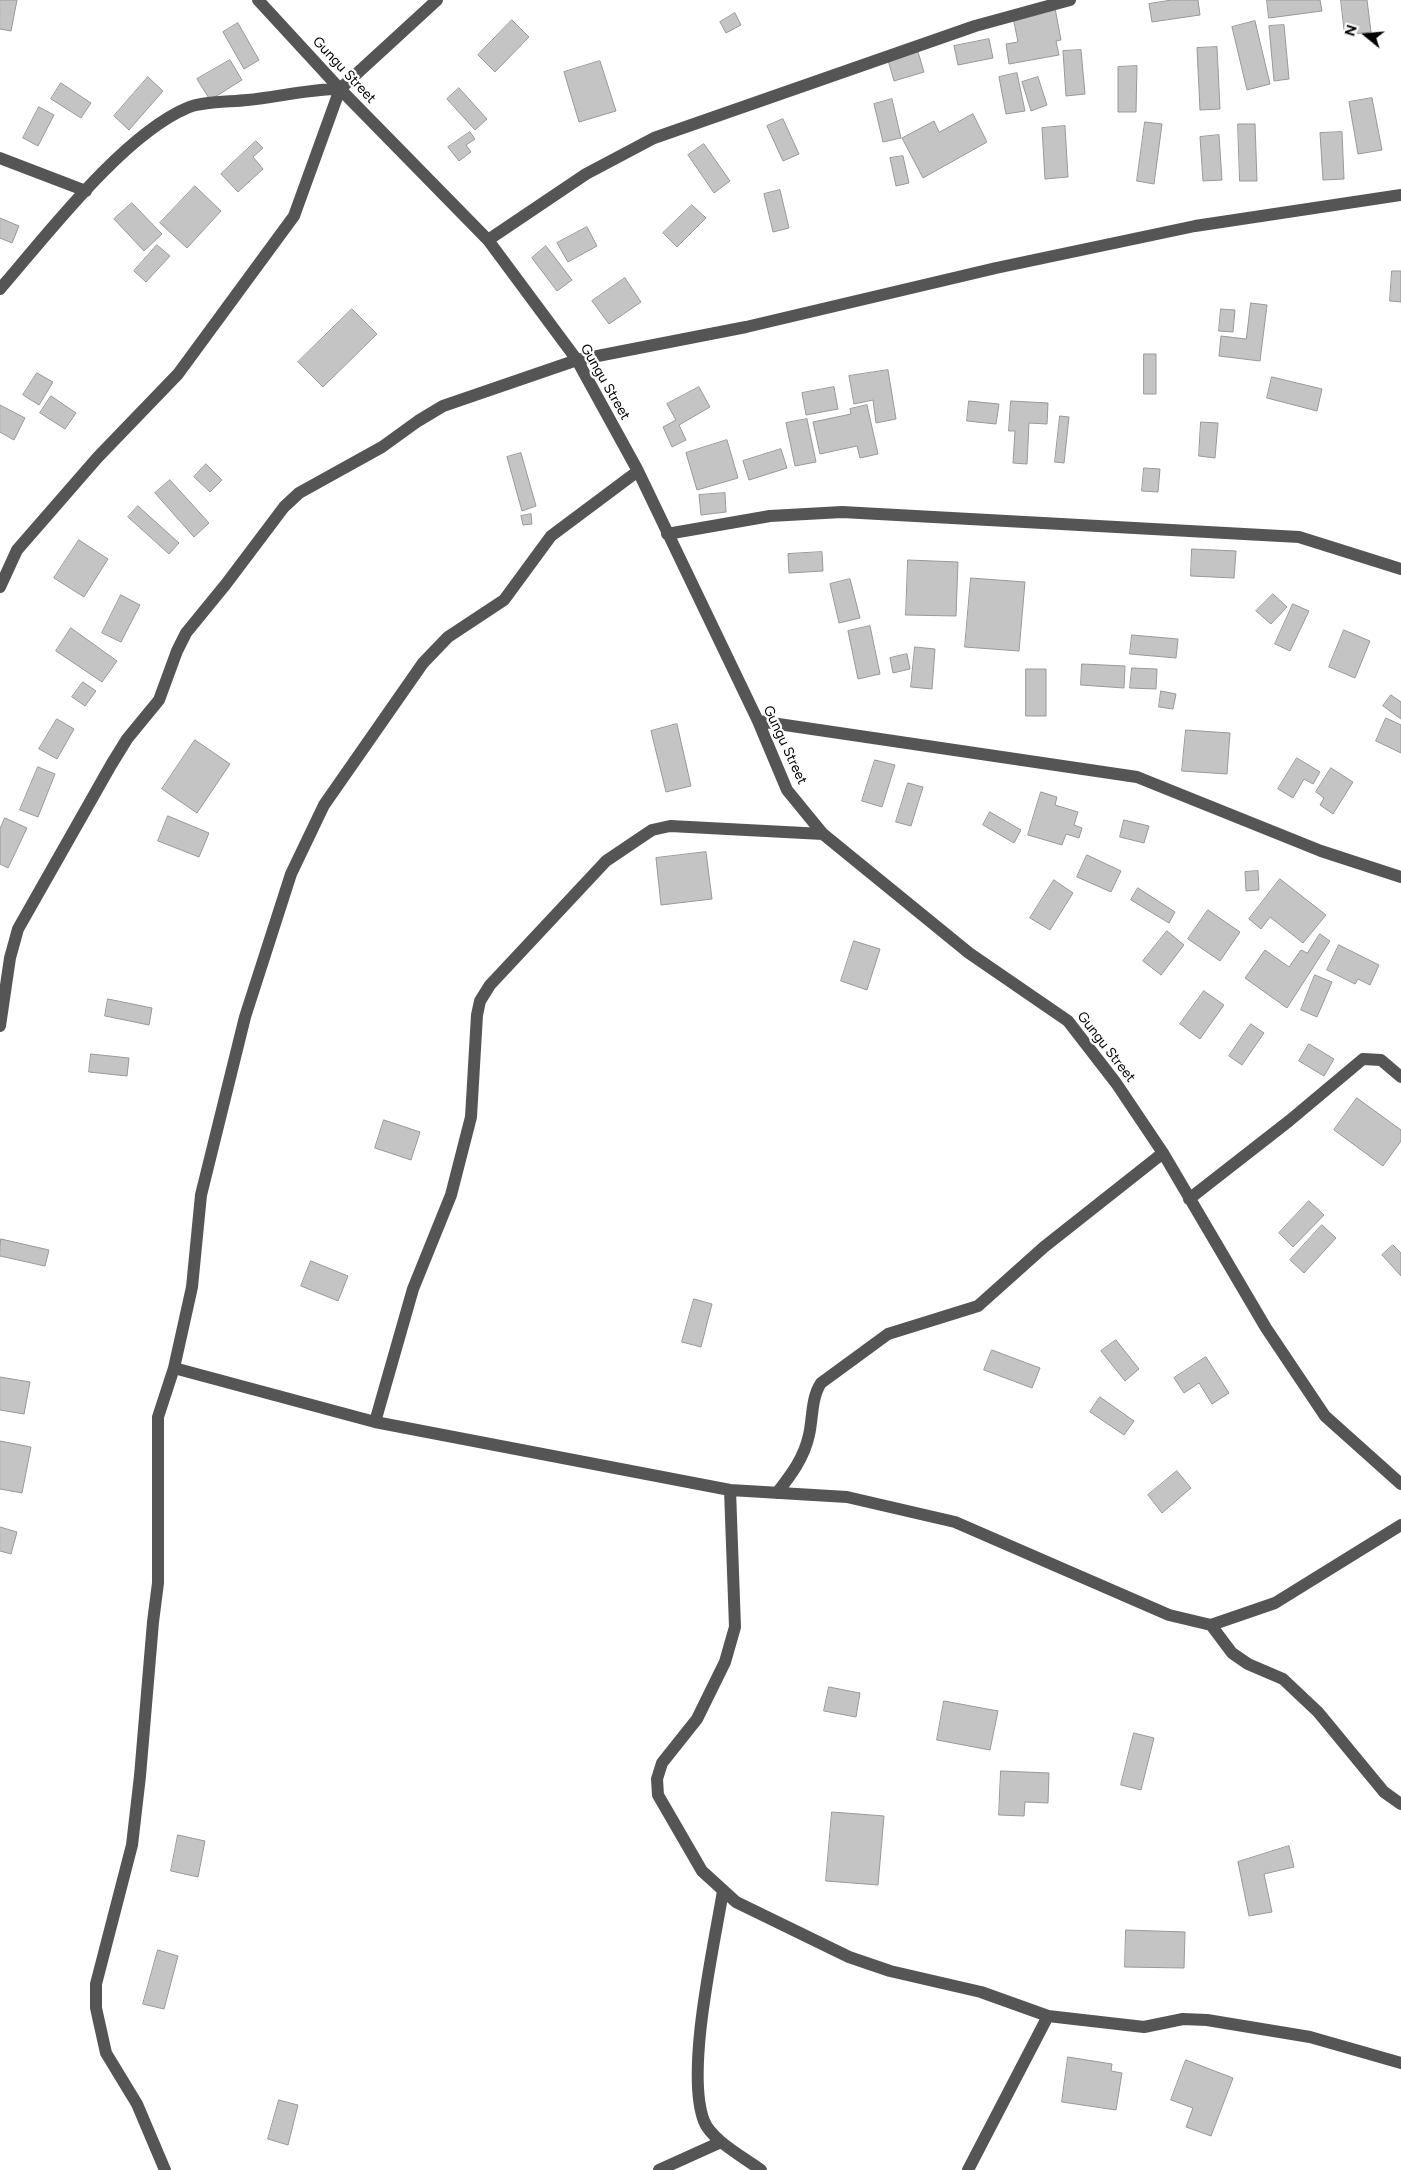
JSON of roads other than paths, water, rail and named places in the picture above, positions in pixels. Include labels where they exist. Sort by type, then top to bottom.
[{"type":"street","name":"Gungu Street","points":[[258,0],[340,89],[488,240],[577,360],[638,471],[758,720],[787,790],[823,834],[970,953],[1068,1021],[1116,1083],[1163,1153],[1266,1328],[1324,1416],[1401,1484]]},
{"type":"street","points":[[0,586],[17,550],[98,457],[178,374],[294,216],[340,89],[437,0]]},
{"type":"street","points":[[488,240],[586,174],[654,138],[975,26],[1070,0]]},
{"type":"street","points":[[0,289],[86,191],[127,150],[163,121],[188,107],[286,96],[316,89],[340,89]]},
{"type":"street","points":[[0,158],[86,191]]},
{"type":"street","points":[[0,1026],[10,958],[18,929],[123,745],[159,700],[177,651],[186,633],[284,507],[299,493],[382,447],[443,406],[577,360],[746,327],[996,268],[1195,226],[1401,195]]},
{"type":"street","points":[[165,2170],[137,2104],[106,2053],[96,2008],[96,1984],[132,1845],[158,1582],[158,1417],[174,1368],[192,1287],[201,1195],[245,1017],[291,874],[324,805],[423,663],[448,637],[504,600],[551,536],[638,471]]},
{"type":"street","points":[[667,534],[770,516],[842,512],[1299,537],[1401,569]]},
{"type":"street","points":[[758,720],[1137,777],[1322,851],[1401,877]]},
{"type":"street","points":[[375,1422],[413,1290],[451,1195],[471,1117],[477,1015],[480,1001],[490,985],[606,862],[652,830],[670,826],[823,834]]},
{"type":"street","points":[[1189,1199],[1289,1121],[1363,1059],[1381,1060],[1401,1076]]},
{"type":"street","points":[[777,1493],[798,1465],[809,1437],[816,1391],[822,1383],[888,1334],[978,1306],[1044,1247],[1163,1153]]},
{"type":"street","points":[[174,1368],[375,1422],[730,1490],[847,1497],[955,1522],[1169,1615],[1211,1625],[1275,1603],[1401,1525]]},
{"type":"street","points":[[730,1490],[736,1627],[732,1645],[697,1719],[662,1763],[657,1779],[658,1795],[702,1871],[723,1891],[736,1902],[848,1958],[890,1971],[981,1992],[1048,2016],[1144,2027],[1183,2019],[1207,2020],[1310,2037],[1401,2063]]},
{"type":"street","points":[[1211,1625],[1232,1654],[1248,1664],[1283,1679],[1318,1712],[1384,1792],[1401,1804]]},
{"type":"street","points":[[723,1891],[703,2018],[697,2086],[704,2122],[721,2142],[761,2170]]},
{"type":"street","points":[[968,2170],[1048,2016]]},
{"type":"street","points":[[658,2170],[721,2142]]}]
